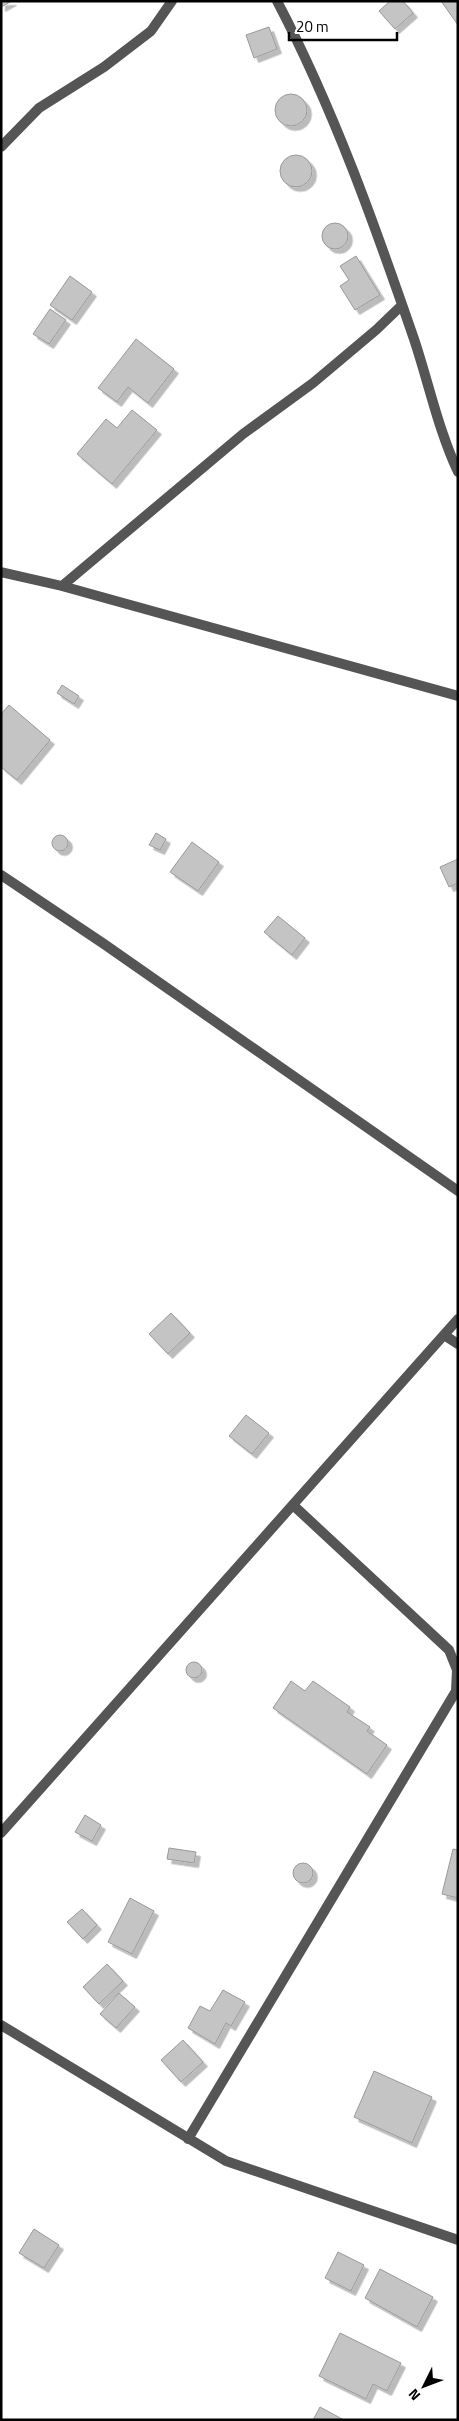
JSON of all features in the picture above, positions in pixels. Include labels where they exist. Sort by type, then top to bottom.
[{"type":"street","points":[[1,147],[39,108],[104,67],[152,31],[172,1]]},
{"type":"street","points":[[277,1],[352,162],[414,340],[438,424],[458,472]]},
{"type":"street","points":[[62,586],[243,434],[327,371],[376,330],[401,306]]},
{"type":"street","points":[[1,572],[62,586],[458,696]]},
{"type":"street","points":[[1,875],[104,944],[458,1191]]},
{"type":"street","points":[[1,1833],[458,1319]]},
{"type":"street","points":[[444,1335],[458,1344]]},
{"type":"street","points":[[188,2138],[456,1691],[457,1670],[449,1650],[293,1505]]},
{"type":"street","points":[[1,2025],[226,2162],[458,2240]]},
{"type":"building","points":[[1,1],[12,1],[1,7]]},
{"type":"building","points":[[390,1],[403,1],[413,13],[395,29],[379,11]]},
{"type":"building","points":[[441,1],[458,1],[458,25]]},
{"type":"building","points":[[269,27],[277,49],[254,58],[246,35]]},
{"type":"building","points":[[291,94],[302,99],[307,110],[302,121],[291,126],[280,121],[275,110],[280,99]]},
{"type":"building","points":[[296,155],[307,160],[312,171],[307,182],[296,187],[285,182],[280,171],[285,160]]},
{"type":"building","points":[[335,223],[344,227],[348,236],[344,245],[335,249],[326,245],[322,236],[326,227]]},
{"type":"building","points":[[356,256],[380,295],[355,310],[340,286],[349,280],[340,266]]},
{"type":"building","points":[[70,276],[92,292],[72,320],[50,305]]},
{"type":"building","points":[[50,309],[66,320],[49,344],[33,334]]},
{"type":"building","points":[[136,339],[174,369],[148,403],[128,387],[117,402],[98,388]]},
{"type":"building","points":[[132,410],[157,430],[112,484],[77,454],[106,419],[117,428]]},
{"type":"building","points":[[62,685],[79,696],[74,704],[57,693]]},
{"type":"building","points":[[9,705],[50,740],[17,780],[1,767],[1,714]]},
{"type":"building","points":[[156,833],[166,839],[160,850],[149,845]]},
{"type":"building","points":[[57,835],[63,835],[68,840],[66,849],[57,851],[52,846],[52,840]]},
{"type":"building","points":[[192,842],[219,862],[198,891],[170,872]]},
{"type":"building","points":[[458,859],[458,883],[449,887],[440,867]]},
{"type":"building","points":[[278,916],[305,938],[292,955],[264,932]]},
{"type":"building","points":[[171,1313],[190,1333],[168,1354],[149,1334]]},
{"type":"building","points":[[246,1415],[269,1433],[252,1454],[229,1436]]},
{"type":"building","points":[[194,1662],[202,1670],[194,1678],[186,1670]]},
{"type":"building","points":[[291,1681],[305,1691],[313,1681],[350,1707],[347,1712],[370,1727],[367,1731],[387,1745],[367,1774],[273,1708]]},
{"type":"building","points":[[85,1815],[101,1825],[92,1841],[75,1832]]},
{"type":"building","points":[[169,1848],[196,1852],[194,1863],[167,1859]]},
{"type":"building","points":[[453,1849],[458,1850],[458,1898],[442,1894]]},
{"type":"building","points":[[299,1863],[307,1863],[313,1869],[313,1877],[307,1883],[299,1883],[293,1877],[293,1869]]},
{"type":"building","points":[[130,1898],[154,1911],[132,1954],[108,1942]]},
{"type":"building","points":[[82,1909],[97,1925],[83,1939],[67,1922]]},
{"type":"building","points":[[107,1964],[123,1981],[99,2004],[83,1987]]},
{"type":"building","points":[[223,1990],[245,2002],[231,2026],[226,2023],[215,2044],[188,2028],[200,2006],[210,2011]]},
{"type":"building","points":[[119,1993],[135,2007],[116,2028],[100,2014]]},
{"type":"building","points":[[183,2040],[203,2062],[181,2082],[161,2060]]},
{"type":"building","points":[[374,2071],[432,2097],[412,2143],[354,2117]]},
{"type":"building","points":[[34,2229],[59,2245],[44,2268],[19,2253]]},
{"type":"building","points":[[338,2252],[364,2265],[351,2291],[325,2278]]},
{"type":"building","points":[[380,2269],[433,2297],[417,2327],[365,2298]]},
{"type":"building","points":[[340,2333],[401,2363],[387,2391],[373,2384],[366,2399],[319,2376]]},
{"type":"building","points":[[320,2407],[344,2420],[313,2420]]}]
